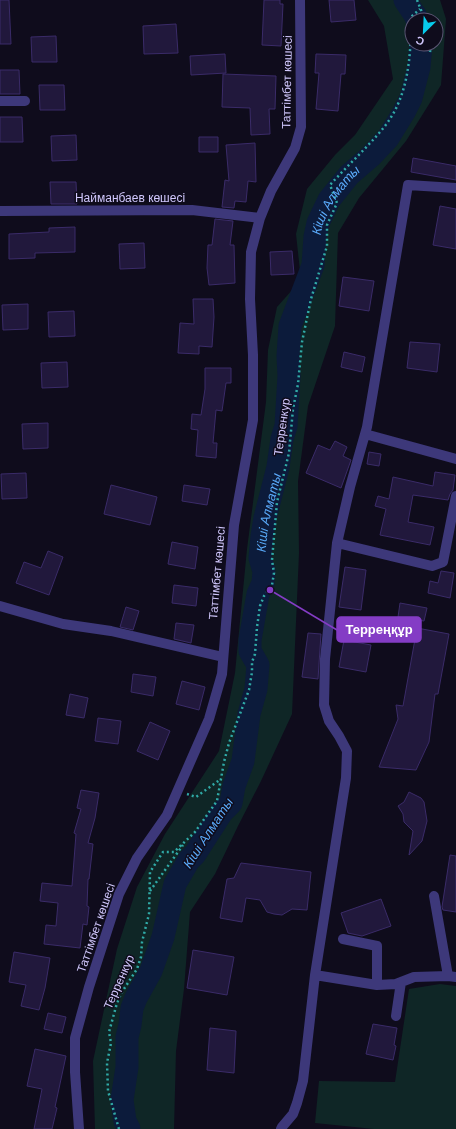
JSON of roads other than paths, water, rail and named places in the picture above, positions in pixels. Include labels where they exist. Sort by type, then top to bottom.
[{"type":"street","name":"Таттімбет көшесі","points":[[79,1129],[75,1072],[75,1038],[89,987],[119,894],[137,858],[167,816],[209,719],[222,674],[234,525],[253,420],[253,355],[250,300],[251,252],[260,218],[271,191],[295,148],[301,127],[300,0]]},
{"type":"street","points":[[0,101],[25,100]]},
{"type":"street","points":[[281,1129],[295,1108],[303,1081],[315,975],[346,778],[347,751],[340,736],[329,721],[324,705],[325,659],[337,543],[350,487],[365,434],[408,185],[456,188]]},
{"type":"street","name":"Найманбаев көшесі","points":[[0,211],[192,210],[260,218]]},
{"type":"street","points":[[365,434],[456,459]]},
{"type":"street","points":[[337,543],[432,566],[443,562],[456,496]]},
{"type":"street","points":[[0,606],[63,624],[111,631],[223,657]]},
{"type":"street","points":[[315,975],[376,984],[396,984],[414,977],[452,976],[434,896]]},
{"type":"street","points":[[343,939],[377,946],[376,984]]},
{"type":"street","points":[[396,1016],[401,982]]},
{"type":"waterway","name":"Кіші Алматы","points":[[405,0],[413,12]]},
{"type":"waterway","name":"Кіші Алматы","points":[[129,1129],[125,1121],[122,1100],[127,1067],[127,1037],[132,1008],[151,971],[163,937],[175,884],[189,860],[195,854],[222,812],[231,803],[234,786],[243,761],[249,714],[256,689],[258,665],[250,651],[250,640],[258,594],[263,583],[264,571],[260,558],[262,536],[286,426],[290,326],[313,265],[315,237],[318,223],[329,200],[349,175],[371,156],[388,138],[404,112],[411,98],[419,67],[420,52]]},
{"type":"place","name":"Терреңқұр","points":[[270,590]]}]
